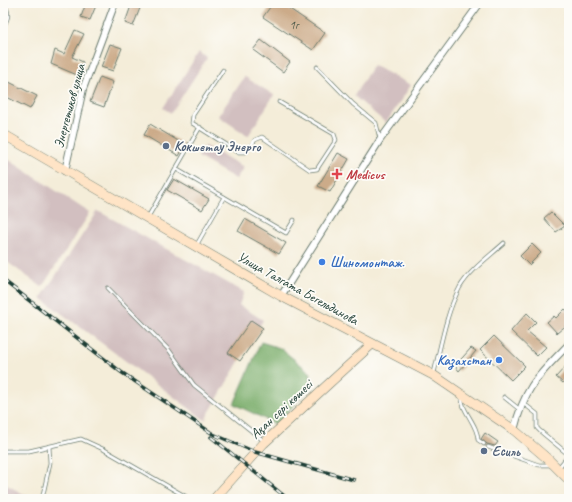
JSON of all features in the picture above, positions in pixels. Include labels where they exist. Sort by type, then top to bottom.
[{"type":"street","name":"Энергетиков улица","points":[[65,171],[83,90],[114,3]]},
{"type":"street","points":[[281,296],[380,140],[480,3]]},
{"type":"street","name":"Улица Талгата Бегельдинова","points":[[3,134],[281,296],[433,375],[514,430],[556,466],[569,480]]},
{"type":"street","name":"Ақан сері көшесі","points":[[214,499],[266,442],[372,344]]},
{"type":"street","points":[[514,430],[519,409],[529,387],[569,344]]},
{"type":"lane","points":[[3,4],[8,11],[8,17],[3,27]]},
{"type":"lane","points":[[317,67],[353,104],[376,123],[380,140]]},
{"type":"lane","points":[[223,70],[193,115],[192,123],[242,153],[246,152],[255,140],[262,137],[310,170],[317,169],[336,140],[334,134],[279,102]]},
{"type":"lane","points":[[147,219],[200,127]]},
{"type":"lane","points":[[176,169],[286,233],[294,220]]},
{"type":"lane","points":[[195,246],[224,197]]},
{"type":"lane","points":[[433,375],[452,308],[460,286],[475,270],[504,244]]},
{"type":"lane","points":[[108,288],[169,350],[194,385],[266,442]]},
{"type":"lane","points":[[463,395],[463,405],[478,432],[478,440],[484,444]]},
{"type":"lane","points":[[504,397],[519,409]]},
{"type":"lane","points":[[488,447],[492,450],[539,465],[556,466],[569,455],[540,432],[537,428],[538,414],[522,402]]},
{"type":"lane","points":[[3,451],[29,451],[81,439],[103,449],[190,499]]},
{"type":"lane","points":[[42,499],[50,463],[49,446]]},
{"type":"shaded area","points":[[199,52],[207,58],[171,113],[163,108]]},
{"type":"shaded area","points":[[373,65],[411,85],[386,123],[354,96]]},
{"type":"shaded area","points":[[246,75],[245,77],[274,95],[248,136],[218,116]]},
{"type":"shaded area","points":[[205,146],[244,167],[236,179],[198,157]]},
{"type":"shaded area","points":[[3,156],[90,213],[42,287],[3,259]]},
{"type":"shaded area","points":[[98,211],[244,292],[239,305],[263,320],[205,420],[41,298]]},
{"type":"shaded area","points":[[3,483],[33,499],[3,499]]},
{"type":"green space","points":[[261,342],[280,348],[311,373],[309,387],[277,425],[234,404]]},
{"type":"building","points":[[86,3],[97,3],[90,20],[81,17]]},
{"type":"building","points":[[132,3],[142,3],[133,26],[125,23]]},
{"type":"building","points":[[273,3],[281,3],[325,33],[313,50],[263,17]]},
{"type":"building","points":[[75,30],[84,34],[72,57],[83,62],[77,75],[51,64],[55,50],[64,54]]},
{"type":"building","points":[[261,40],[290,62],[283,72],[253,50]]},
{"type":"building","points":[[110,44],[122,48],[113,71],[101,67]]},
{"type":"building","points":[[100,77],[113,82],[104,107],[90,102]]},
{"type":"building","points":[[3,79],[37,96],[30,109],[3,95]]},
{"type":"building","points":[[150,124],[185,145],[179,156],[144,135]]},
{"type":"building","name":"Medicus","points":[[338,153],[349,159],[330,192],[318,186]]},
{"type":"building","points":[[174,179],[209,199],[202,210],[167,190]]},
{"type":"building","points":[[551,212],[565,226],[556,232],[544,218]]},
{"type":"building","points":[[245,219],[286,243],[279,254],[238,231]]},
{"type":"building","points":[[532,244],[541,253],[529,265],[520,256]]},
{"type":"building","points":[[565,309],[569,313],[569,323],[557,333],[547,322],[554,316],[556,318]]},
{"type":"building","points":[[527,313],[536,322],[527,331],[546,347],[537,356],[511,331]]},
{"type":"building","points":[[251,320],[263,328],[240,361],[228,353]]},
{"type":"building","points":[[494,336],[525,366],[511,380],[480,350]]},
{"type":"building","points":[[471,348],[476,351],[459,371],[455,366]]},
{"type":"building","points":[[565,367],[569,371],[569,377],[563,383],[556,377]]},
{"type":"building","points":[[485,433],[498,442],[495,446],[487,444],[481,439]]},
{"type":"railway","points":[[3,280],[121,372],[213,434],[255,452],[354,480]]},
{"type":"railway","points":[[211,437],[288,499]]},
{"type":"place","name":"Кокшетау Энерго","points":[[166,146]]},
{"type":"place","name":"Medicus","points":[[337,174]]},
{"type":"place","name":"Шиномонтаж.","points":[[322,262]]},
{"type":"place","name":"Казахстан","points":[[499,360]]},
{"type":"place","name":"Есиль","points":[[484,451]]}]
